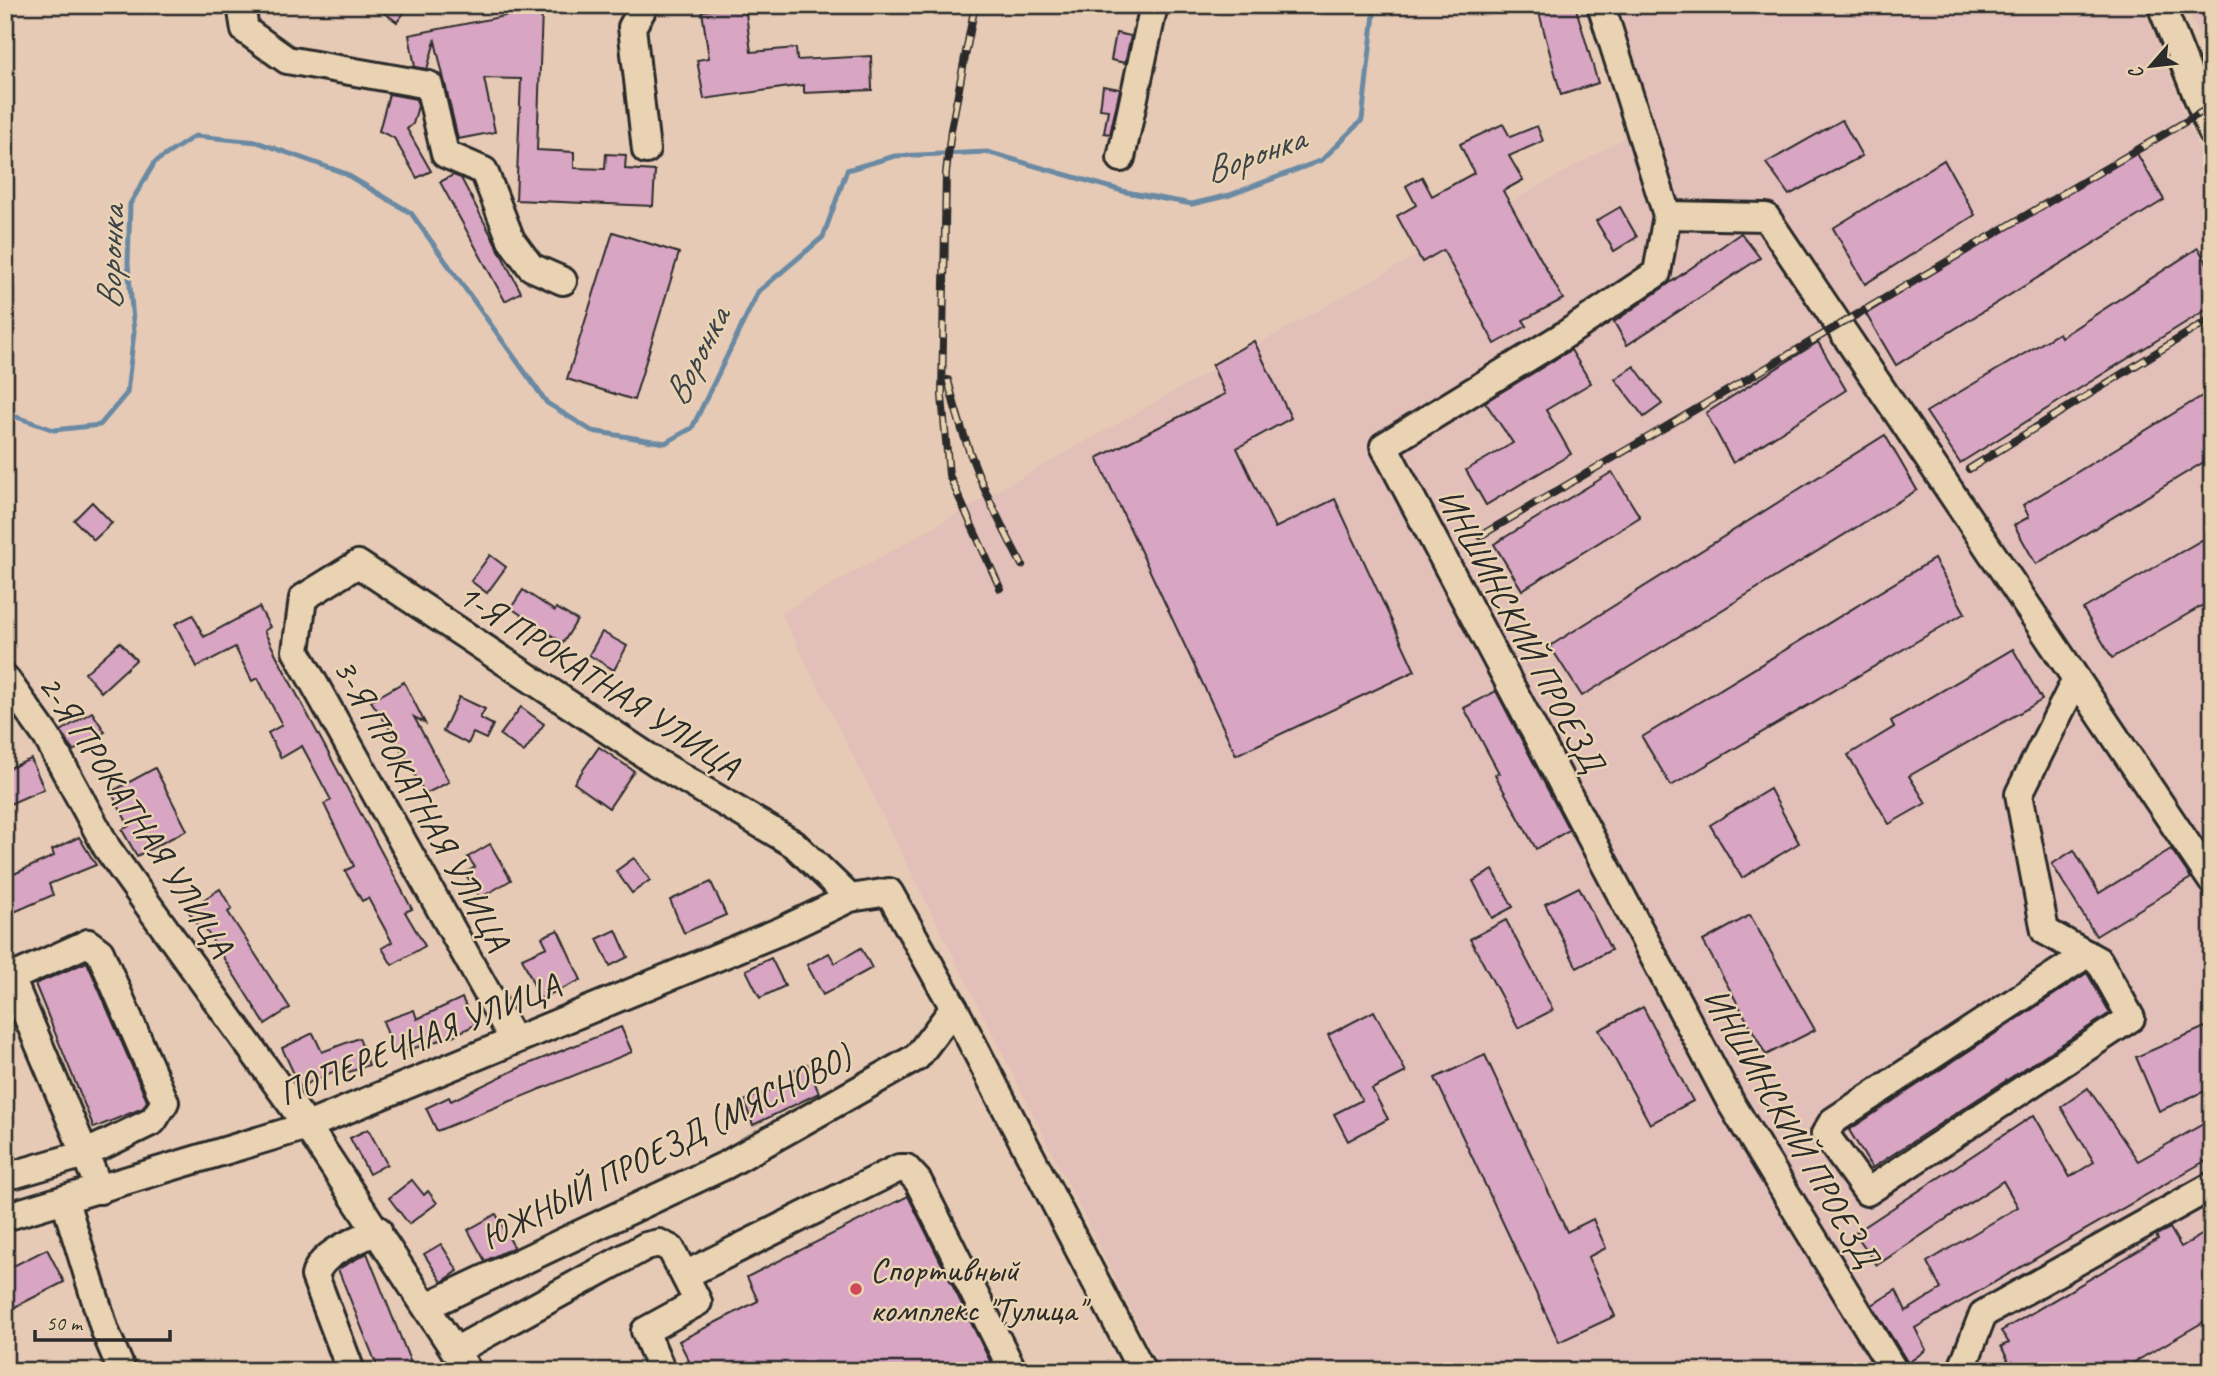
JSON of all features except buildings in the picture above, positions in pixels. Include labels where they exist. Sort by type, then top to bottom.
[{"type":"street","points":[[241,5],[245,30],[287,60],[429,85],[445,154],[484,171],[511,240],[531,267],[563,281]]},
{"type":"street","points":[[645,5],[632,27],[646,150]]},
{"type":"street","points":[[1121,159],[1154,5]]},
{"type":"street","name":"ИНШИНСКИЙ ПРОЕЗД","points":[[1601,5],[1667,215],[1657,273],[1563,336],[1384,446],[1731,1102],[1894,1371]]},
{"type":"street","points":[[2161,5],[2212,133]]},
{"type":"street","points":[[1667,215],[1766,217],[2212,881]]},
{"type":"street","name":"1-Я ПРОКАТНАЯ УЛИЦА","points":[[303,598],[358,564],[656,762],[794,844],[849,898]]},
{"type":"street","name":"3-Я ПРОКАТНАЯ УЛИЦА","points":[[303,598],[296,651],[513,1039]]},
{"type":"street","name":"2-Я ПРОКАТНАЯ УЛИЦА","points":[[5,678],[16,712],[47,737],[107,848],[307,1126],[462,1361]]},
{"type":"street","points":[[2076,679],[2019,794],[2045,931],[2087,954],[2099,961],[2131,1018],[1867,1192],[1825,1134],[1833,1121],[2087,954]]},
{"type":"street","name":"ПОПЕРЕЧНАЯ УЛИЦА","points":[[5,1217],[307,1126],[783,930],[849,898],[889,892],[954,1008]]},
{"type":"street","points":[[16,1174],[85,1154],[153,1121],[165,1102],[100,951],[88,943],[11,978],[85,1154],[100,1190]]},
{"type":"street","points":[[954,1008],[1142,1371]]},
{"type":"street","name":"ЮЖНЫЙ ПРОЕЗД (МЯСНОВО)","points":[[427,1306],[726,1165],[917,1057],[954,1008]]},
{"type":"street","points":[[685,1275],[899,1168],[906,1168],[918,1181],[1013,1371]]},
{"type":"street","points":[[1961,1371],[1983,1314],[2212,1186]]},
{"type":"street","points":[[65,1200],[105,1331],[122,1371]]},
{"type":"street","points":[[351,1371],[315,1276],[317,1266],[329,1255],[377,1230]]},
{"type":"street","points":[[462,1361],[653,1243],[671,1249],[697,1302],[645,1331],[662,1371]]},
{"type":"shaded area","points":[[1617,5],[2143,5],[2212,184],[2212,1371],[1162,1371],[781,613],[1623,139]]},
{"type":"shaded area","points":[[2186,5],[2212,5],[2212,66]]},
{"type":"waterway","name":"Воронка","points":[[5,413],[54,430],[100,425],[127,393],[134,332],[128,264],[130,204],[155,162],[195,136],[257,142],[344,173],[411,213],[547,403],[592,431],[665,443],[692,428],[758,292],[823,237],[847,170],[895,156],[987,152],[1126,192],[1192,204],[1230,195],[1322,160],[1362,120],[1375,5]]},
{"type":"railway","points":[[975,5],[951,130],[946,173],[942,396],[949,475],[1000,588]]},
{"type":"railway","points":[[1480,536],[2212,106]]},
{"type":"railway","points":[[1969,469],[2212,318]]},
{"type":"railway","points":[[948,380],[962,430],[979,475],[1022,565]]},
{"type":"place","name":"Спортивный комплекс \"Тулица\"","points":[[856,1289]]}]
